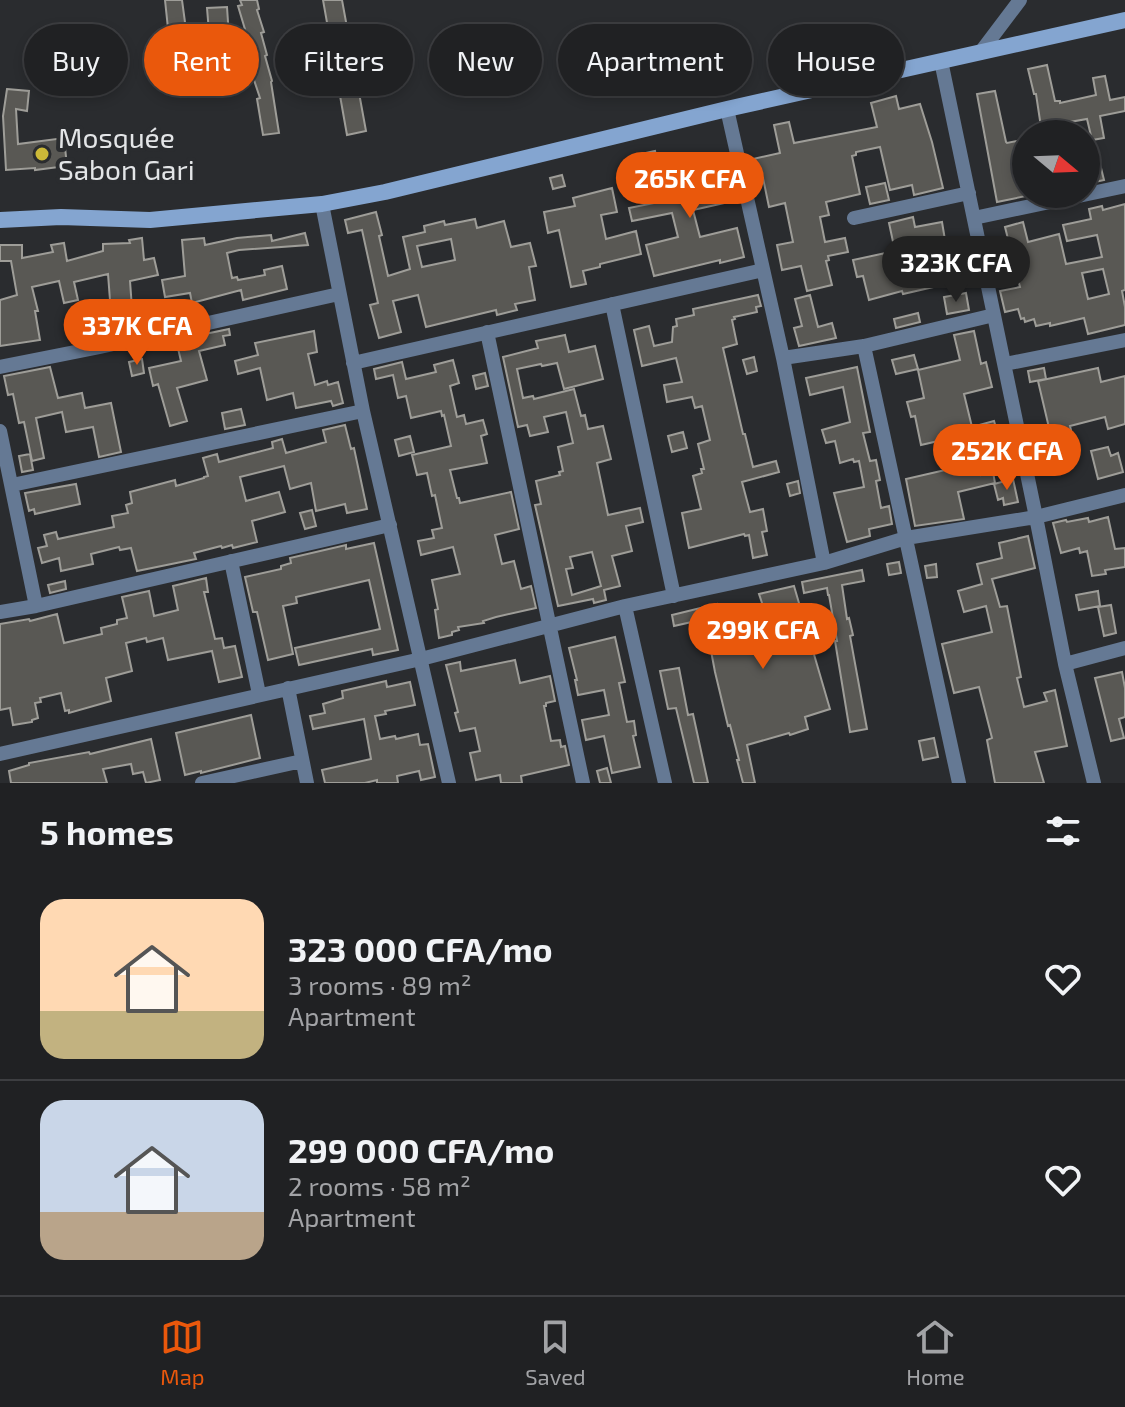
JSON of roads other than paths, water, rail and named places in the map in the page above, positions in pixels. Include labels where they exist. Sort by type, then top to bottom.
[{"type":"street","points":[[980,53],[1020,0]]},
{"type":"street","points":[[0,220],[61,217],[150,220],[322,204],[455,176],[727,109],[1125,20]]},
{"type":"street","points":[[941,61],[1065,664],[1094,783]]},
{"type":"street","points":[[727,109],[783,358],[824,563]]},
{"type":"street","points":[[974,218],[1125,186]]},
{"type":"street","points":[[854,218],[969,193]]},
{"type":"street","points":[[322,204],[363,411],[449,783]]},
{"type":"street","points":[[353,363],[763,270]]},
{"type":"street","points":[[0,367],[339,294]]},
{"type":"street","points":[[612,304],[674,596]]},
{"type":"street","points":[[783,358],[864,346],[994,315]]},
{"type":"street","points":[[487,332],[583,783]]},
{"type":"street","points":[[1005,364],[1125,340]]},
{"type":"street","points":[[864,346],[959,783]]},
{"type":"street","points":[[12,485],[363,411]]},
{"type":"street","points":[[0,431],[36,606]]},
{"type":"street","points":[[0,754],[421,659],[625,606],[824,563],[906,538],[1036,517],[1125,495]]},
{"type":"street","points":[[0,612],[390,525]]},
{"type":"street","points":[[231,561],[259,694]]},
{"type":"street","points":[[625,606],[665,783]]},
{"type":"street","points":[[1065,664],[1125,648]]},
{"type":"street","points":[[288,688],[307,783]]},
{"type":"street","points":[[202,783],[302,761]]},
{"type":"place","name":"Mosquée Sabon Gari","points":[[42,154]]}]
